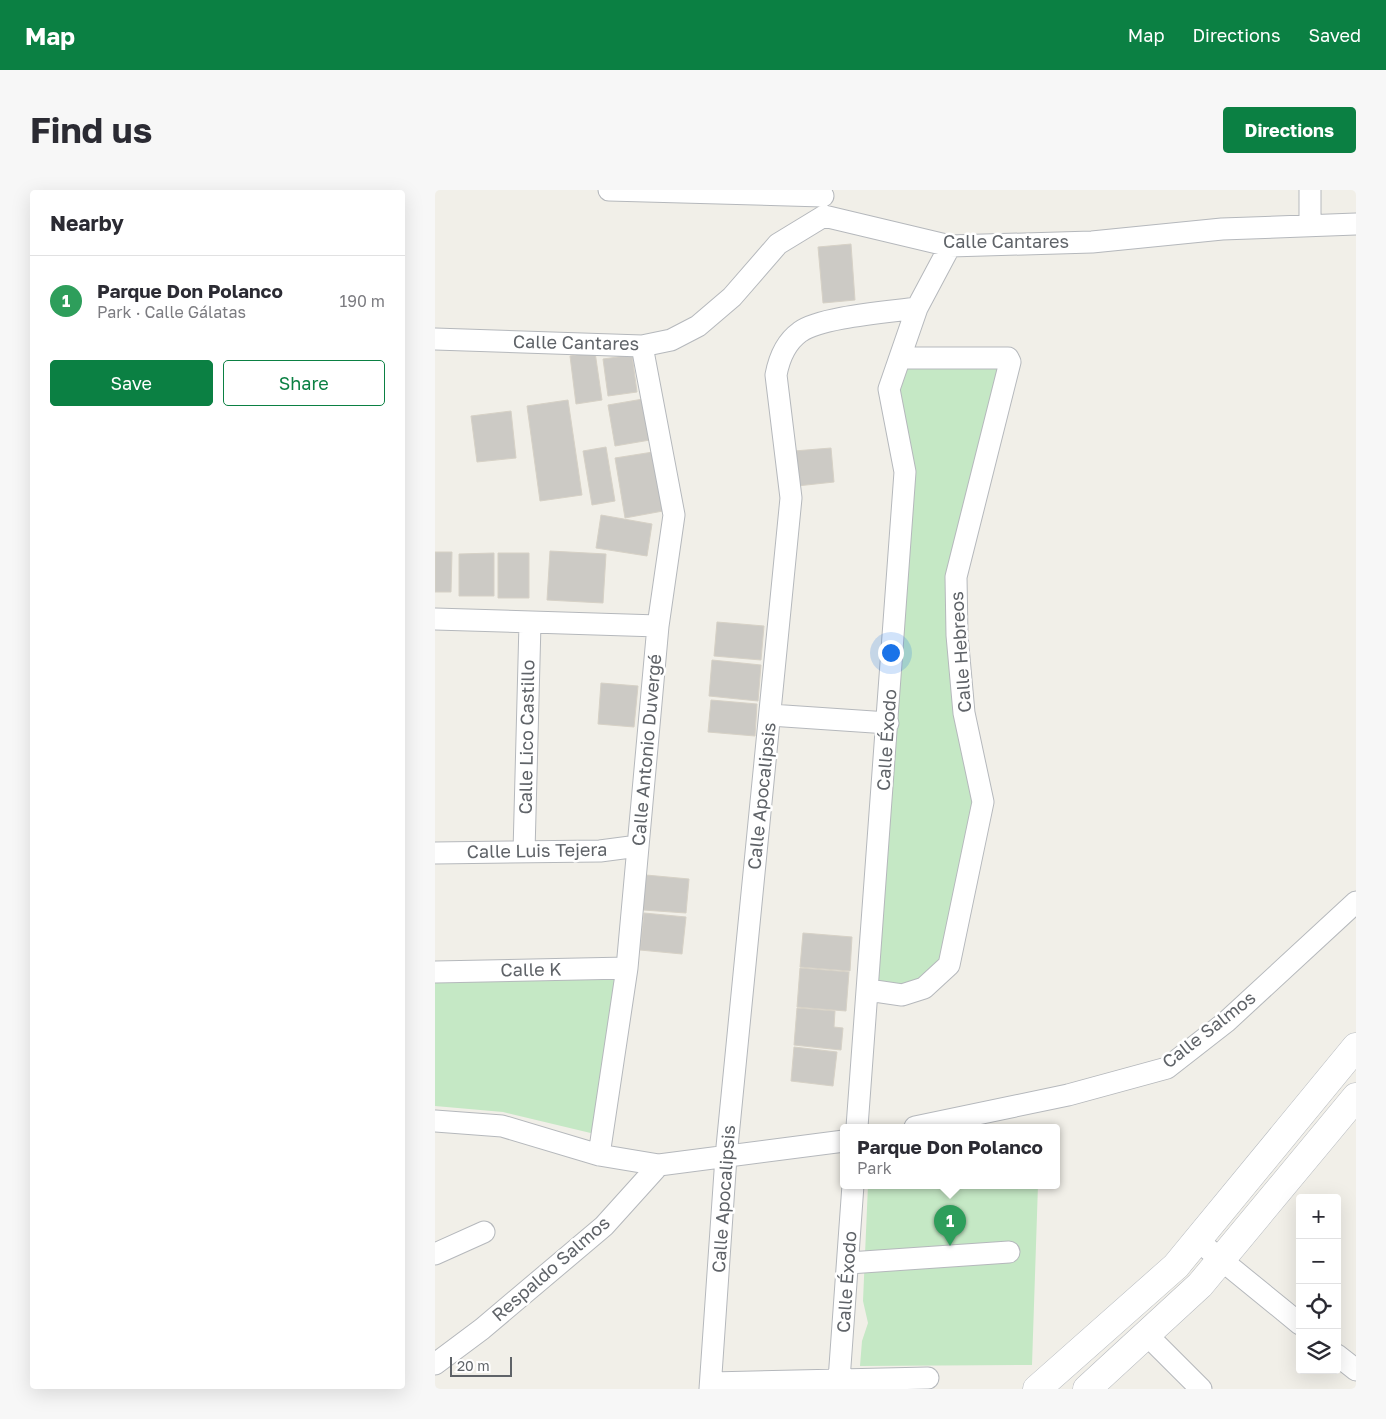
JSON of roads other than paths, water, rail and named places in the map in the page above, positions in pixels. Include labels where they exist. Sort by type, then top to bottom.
[{"type":"main road","points":[[1037,1389],[1175,1266],[1356,1047]]},
{"type":"main road","points":[[1087,1389],[1200,1285],[1356,1097]]},
{"type":"street","points":[[609,190],[823,201]]},
{"type":"street","points":[[1309,190],[1310,224]]},
{"type":"street","name":"Calle Cantares","points":[[435,340],[642,346],[671,340],[698,326],[732,298],[778,244],[823,201],[950,246],[1092,242],[1221,229],[1310,224],[1356,224]]},
{"type":"street","name":"Calle Éxodo","points":[[857,1124],[905,472],[889,389],[917,308],[950,246]]},
{"type":"street","name":"Calle Apocalipsis","points":[[710,1386],[726,1158],[791,498],[776,374],[779,356],[799,332],[816,324],[917,308]]},
{"type":"street","name":"Calle Antonio Duvergé","points":[[599,1156],[627,968],[657,626],[674,516],[642,346]]},
{"type":"street","name":"Calle Hebreos","points":[[868,990],[902,995],[924,988],[949,965],[983,802],[965,713],[957,635],[956,577],[1010,362],[1008,358],[900,358]]},
{"type":"street","points":[[435,619],[657,626]]},
{"type":"street","name":"Calle Lico Castillo","points":[[524,852],[530,623]]},
{"type":"street","points":[[770,715],[888,723]]},
{"type":"street","name":"Calle Luis Tejera","points":[[435,853],[600,851],[638,846]]},
{"type":"street","name":"Calle Salmos","points":[[929,1124],[1068,1095],[1167,1068],[1226,1022],[1356,902]]},
{"type":"street","name":"Calle K","points":[[435,972],[627,968]]},
{"type":"street","points":[[435,1121],[502,1126],[599,1156],[659,1165],[726,1158],[840,1142]]},
{"type":"street","name":"Respaldo Salmos","points":[[435,1364],[482,1329],[604,1226],[659,1165]]},
{"type":"street","name":"Calle Éxodo","points":[[839,1380],[849,1263],[853,1189]]},
{"type":"street","points":[[435,1254],[484,1232]]},
{"type":"street","points":[[1197,1240],[1296,1321]]},
{"type":"street","points":[[849,1263],[1009,1252]]},
{"type":"street","points":[[1147,1335],[1201,1389]]},
{"type":"street","points":[[1341,1357],[1356,1370]]},
{"type":"street","points":[[710,1386],[929,1378]]},
{"type":"place","name":"Parque Don Polanco","points":[[950,1246]]}]
